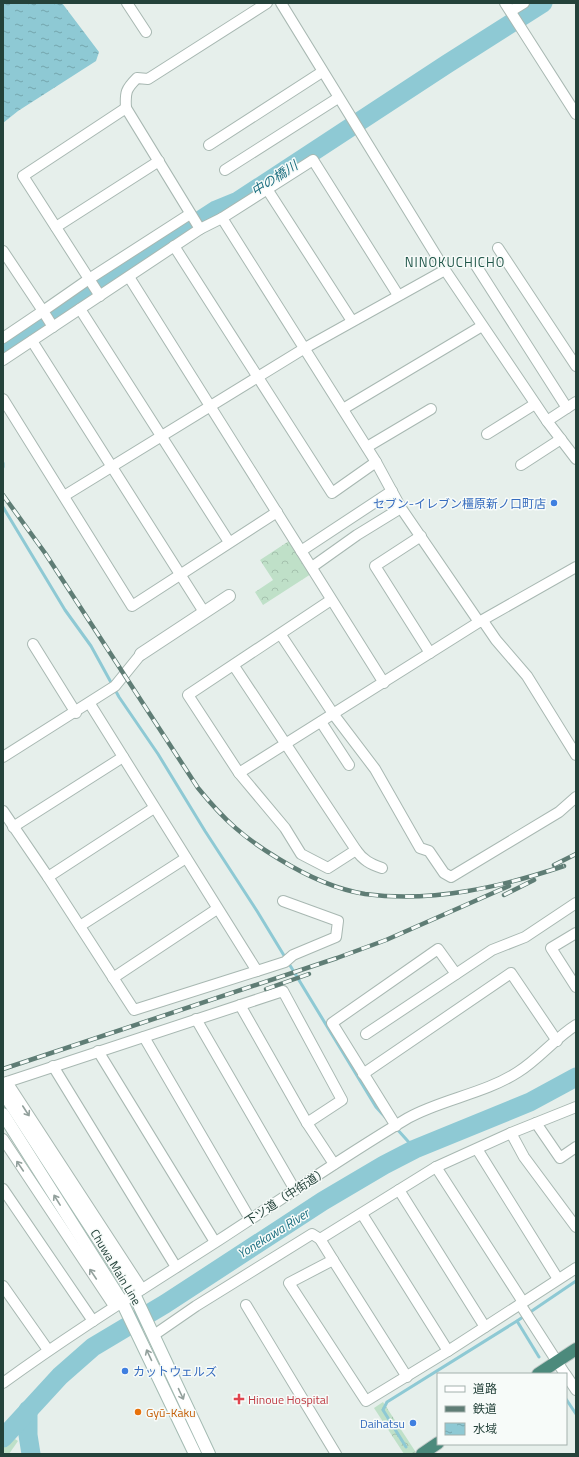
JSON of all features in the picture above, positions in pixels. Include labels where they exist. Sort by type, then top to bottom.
[{"type":"highway","points":[[539,1373],[576,1349]]},
{"type":"highway","points":[[422,1454],[437,1444]]},
{"type":"main road","points":[[141,654],[229,596]]},
{"type":"main road","name":"Chuwa Main Line","points":[[4,1086],[89,1223],[138,1295],[153,1334],[209,1454]]},
{"type":"main road","name":"Chuwa Main Line","points":[[3,1114],[78,1233],[141,1339],[195,1454]]},
{"type":"street","points":[[128,3],[146,32]]},
{"type":"street","points":[[199,228],[126,108],[125,94],[129,86],[138,78],[148,78],[267,3]]},
{"type":"street","points":[[281,3],[445,270],[535,404],[576,459]]},
{"type":"street","points":[[524,3],[508,7],[576,114]]},
{"type":"street","points":[[209,145],[322,72]]},
{"type":"street","points":[[226,170],[338,98]]},
{"type":"street","points":[[98,294],[23,176],[126,108]]},
{"type":"street","points":[[3,338],[48,319],[80,309],[98,294],[129,278],[199,228],[222,218],[313,160],[398,295]]},
{"type":"street","points":[[56,227],[159,161]]},
{"type":"street","points":[[268,189],[352,321]]},
{"type":"street","points":[[3,360],[32,341],[48,319],[90,281],[191,215]]},
{"type":"street","points":[[222,218],[367,447],[402,508],[481,622],[527,676],[576,754]]},
{"type":"street","points":[[174,246],[332,493],[376,462]]},
{"type":"street","points":[[498,248],[576,366]]},
{"type":"street","points":[[3,251],[48,319]]},
{"type":"street","points":[[475,264],[567,408]]},
{"type":"street","points":[[64,496],[305,348],[445,270]]},
{"type":"street","points":[[129,278],[384,683]]},
{"type":"street","points":[[80,309],[229,542]]},
{"type":"street","points":[[343,409],[482,326]]},
{"type":"street","points":[[32,341],[204,612]]},
{"type":"street","points":[[3,399],[132,606],[277,512]]},
{"type":"street","points":[[547,421],[576,402]]},
{"type":"street","points":[[487,434],[535,404]]},
{"type":"street","points":[[367,447],[431,410]]},
{"type":"street","points":[[521,465],[561,439]]},
{"type":"street","points":[[301,551],[392,491]]},
{"type":"street","points":[[312,567],[357,535],[402,508]]},
{"type":"street","points":[[347,520],[357,535]]},
{"type":"street","points":[[421,536],[375,566],[430,653]]},
{"type":"street","points":[[239,773],[430,653],[576,566]]},
{"type":"street","points":[[331,600],[281,635],[188,695],[239,773],[285,828],[301,854],[328,868],[356,850]]},
{"type":"street","points":[[281,635],[334,714],[375,769],[420,848],[429,851],[444,873],[451,877],[559,812],[576,797]]},
{"type":"street","points":[[33,644],[76,712]]},
{"type":"street","points":[[3,757],[90,704],[115,686],[141,654]]},
{"type":"street","points":[[234,666],[356,850],[362,858],[372,865],[382,868]]},
{"type":"street","points":[[90,704],[257,971]]},
{"type":"street","points":[[321,722],[349,765]]},
{"type":"street","points":[[13,827],[123,757]]},
{"type":"street","points":[[48,877],[154,808]]},
{"type":"street","points":[[3,811],[48,877],[134,1010],[285,962],[293,955],[336,937],[338,921],[283,901]]},
{"type":"street","points":[[80,926],[186,858]]},
{"type":"street","points":[[366,1034],[492,950],[525,936],[576,903]]},
{"type":"street","points":[[113,978],[218,909]]},
{"type":"street","points":[[576,933],[551,948],[576,987]]},
{"type":"street","points":[[396,1126],[332,1023],[438,949],[456,974]]},
{"type":"street","points":[[363,1074],[510,973],[557,1041]]},
{"type":"street","points":[[138,1295],[4,1086],[53,1066],[283,991],[342,1100],[307,1123]]},
{"type":"street","points":[[240,1005],[307,1123],[334,1164]]},
{"type":"street","points":[[196,1019],[295,1190]]},
{"type":"street","name":"下ツ道（中街道）","points":[[3,1383],[48,1350],[93,1321],[138,1295],[176,1267],[334,1164],[419,1112],[474,1094],[517,1073],[543,1054],[576,1025]]},
{"type":"street","points":[[144,1037],[250,1219]]},
{"type":"street","points":[[98,1051],[214,1242]]},
{"type":"street","points":[[53,1066],[176,1267]]},
{"type":"street","points":[[320,1238],[362,1214],[436,1167],[511,1133],[576,1107]]},
{"type":"street","points":[[536,1123],[560,1158],[576,1147]]},
{"type":"street","points":[[511,1133],[524,1157],[576,1227]]},
{"type":"street","points":[[3,1139],[120,1305]]},
{"type":"street","points":[[477,1149],[558,1279]]},
{"type":"street","points":[[436,1167],[565,1373]]},
{"type":"street","points":[[3,1189],[93,1321]]},
{"type":"street","points":[[399,1190],[485,1327]]},
{"type":"street","points":[[362,1214],[448,1351]]},
{"type":"street","points":[[153,1334],[312,1234],[320,1238],[407,1377]]},
{"type":"street","points":[[333,1260],[289,1283],[366,1401],[407,1377],[576,1268]]},
{"type":"street","points":[[3,1286],[48,1350]]},
{"type":"street","points":[[246,1305],[336,1454]]},
{"type":"street","points":[[567,1376],[576,1390]]},
{"type":"green space","points":[[289,541],[311,574],[263,605],[255,592],[273,580],[260,560]]},
{"type":"green space","points":[[383,1402],[417,1454],[404,1454],[374,1408]]},
{"type":"green space","points":[[15,1439],[18,1441],[9,1454],[3,1454],[3,1448]]},
{"type":"water","points":[[3,3],[62,3],[99,52],[96,61],[18,111],[3,123]]},
{"type":"waterway","name":"中の橋川","points":[[3,348],[216,210],[238,201],[543,3]]},
{"type":"waterway","points":[[3,507],[65,610],[91,646],[119,697],[158,754],[205,831],[257,911],[376,1107],[386,1118]]},
{"type":"waterway","name":"Yonekawa River","points":[[3,1438],[60,1376],[93,1347],[165,1304],[323,1201],[384,1165],[415,1149],[530,1102],[576,1077]]},
{"type":"waterway","points":[[396,1128],[415,1149]]},
{"type":"waterway","points":[[406,1447],[383,1410],[387,1402],[517,1321],[576,1281]]},
{"type":"waterway","points":[[517,1321],[539,1357]]},
{"type":"waterway","points":[[567,1400],[576,1414]]},
{"type":"waterway","points":[[28,1410],[28,1435],[31,1454]]},
{"type":"railway","points":[[3,495],[45,553],[198,788],[235,828],[255,844],[299,871],[320,881],[353,892],[390,896],[441,895],[466,891],[540,874],[564,866]]},
{"type":"railway","points":[[554,865],[576,854]]},
{"type":"railway","points":[[504,895],[534,880]]},
{"type":"railway","points":[[3,1069],[337,958],[386,940],[509,886]]},
{"type":"railway","points":[[266,989],[309,974]]},
{"type":"place","name":"セブン-イレブン橿原新ノ口町店","points":[[554,503]]},
{"type":"place","name":"カットウェルズ","points":[[125,1371]]},
{"type":"place","name":"Hinoue Hospital","points":[[239,1399]]},
{"type":"place","name":"Gyū-Kaku","points":[[138,1412]]},
{"type":"place","name":"Daihatsu","points":[[413,1423]]},
{"type":"district","name":"NINOKUCHICHO","points":[[455,262]]}]
